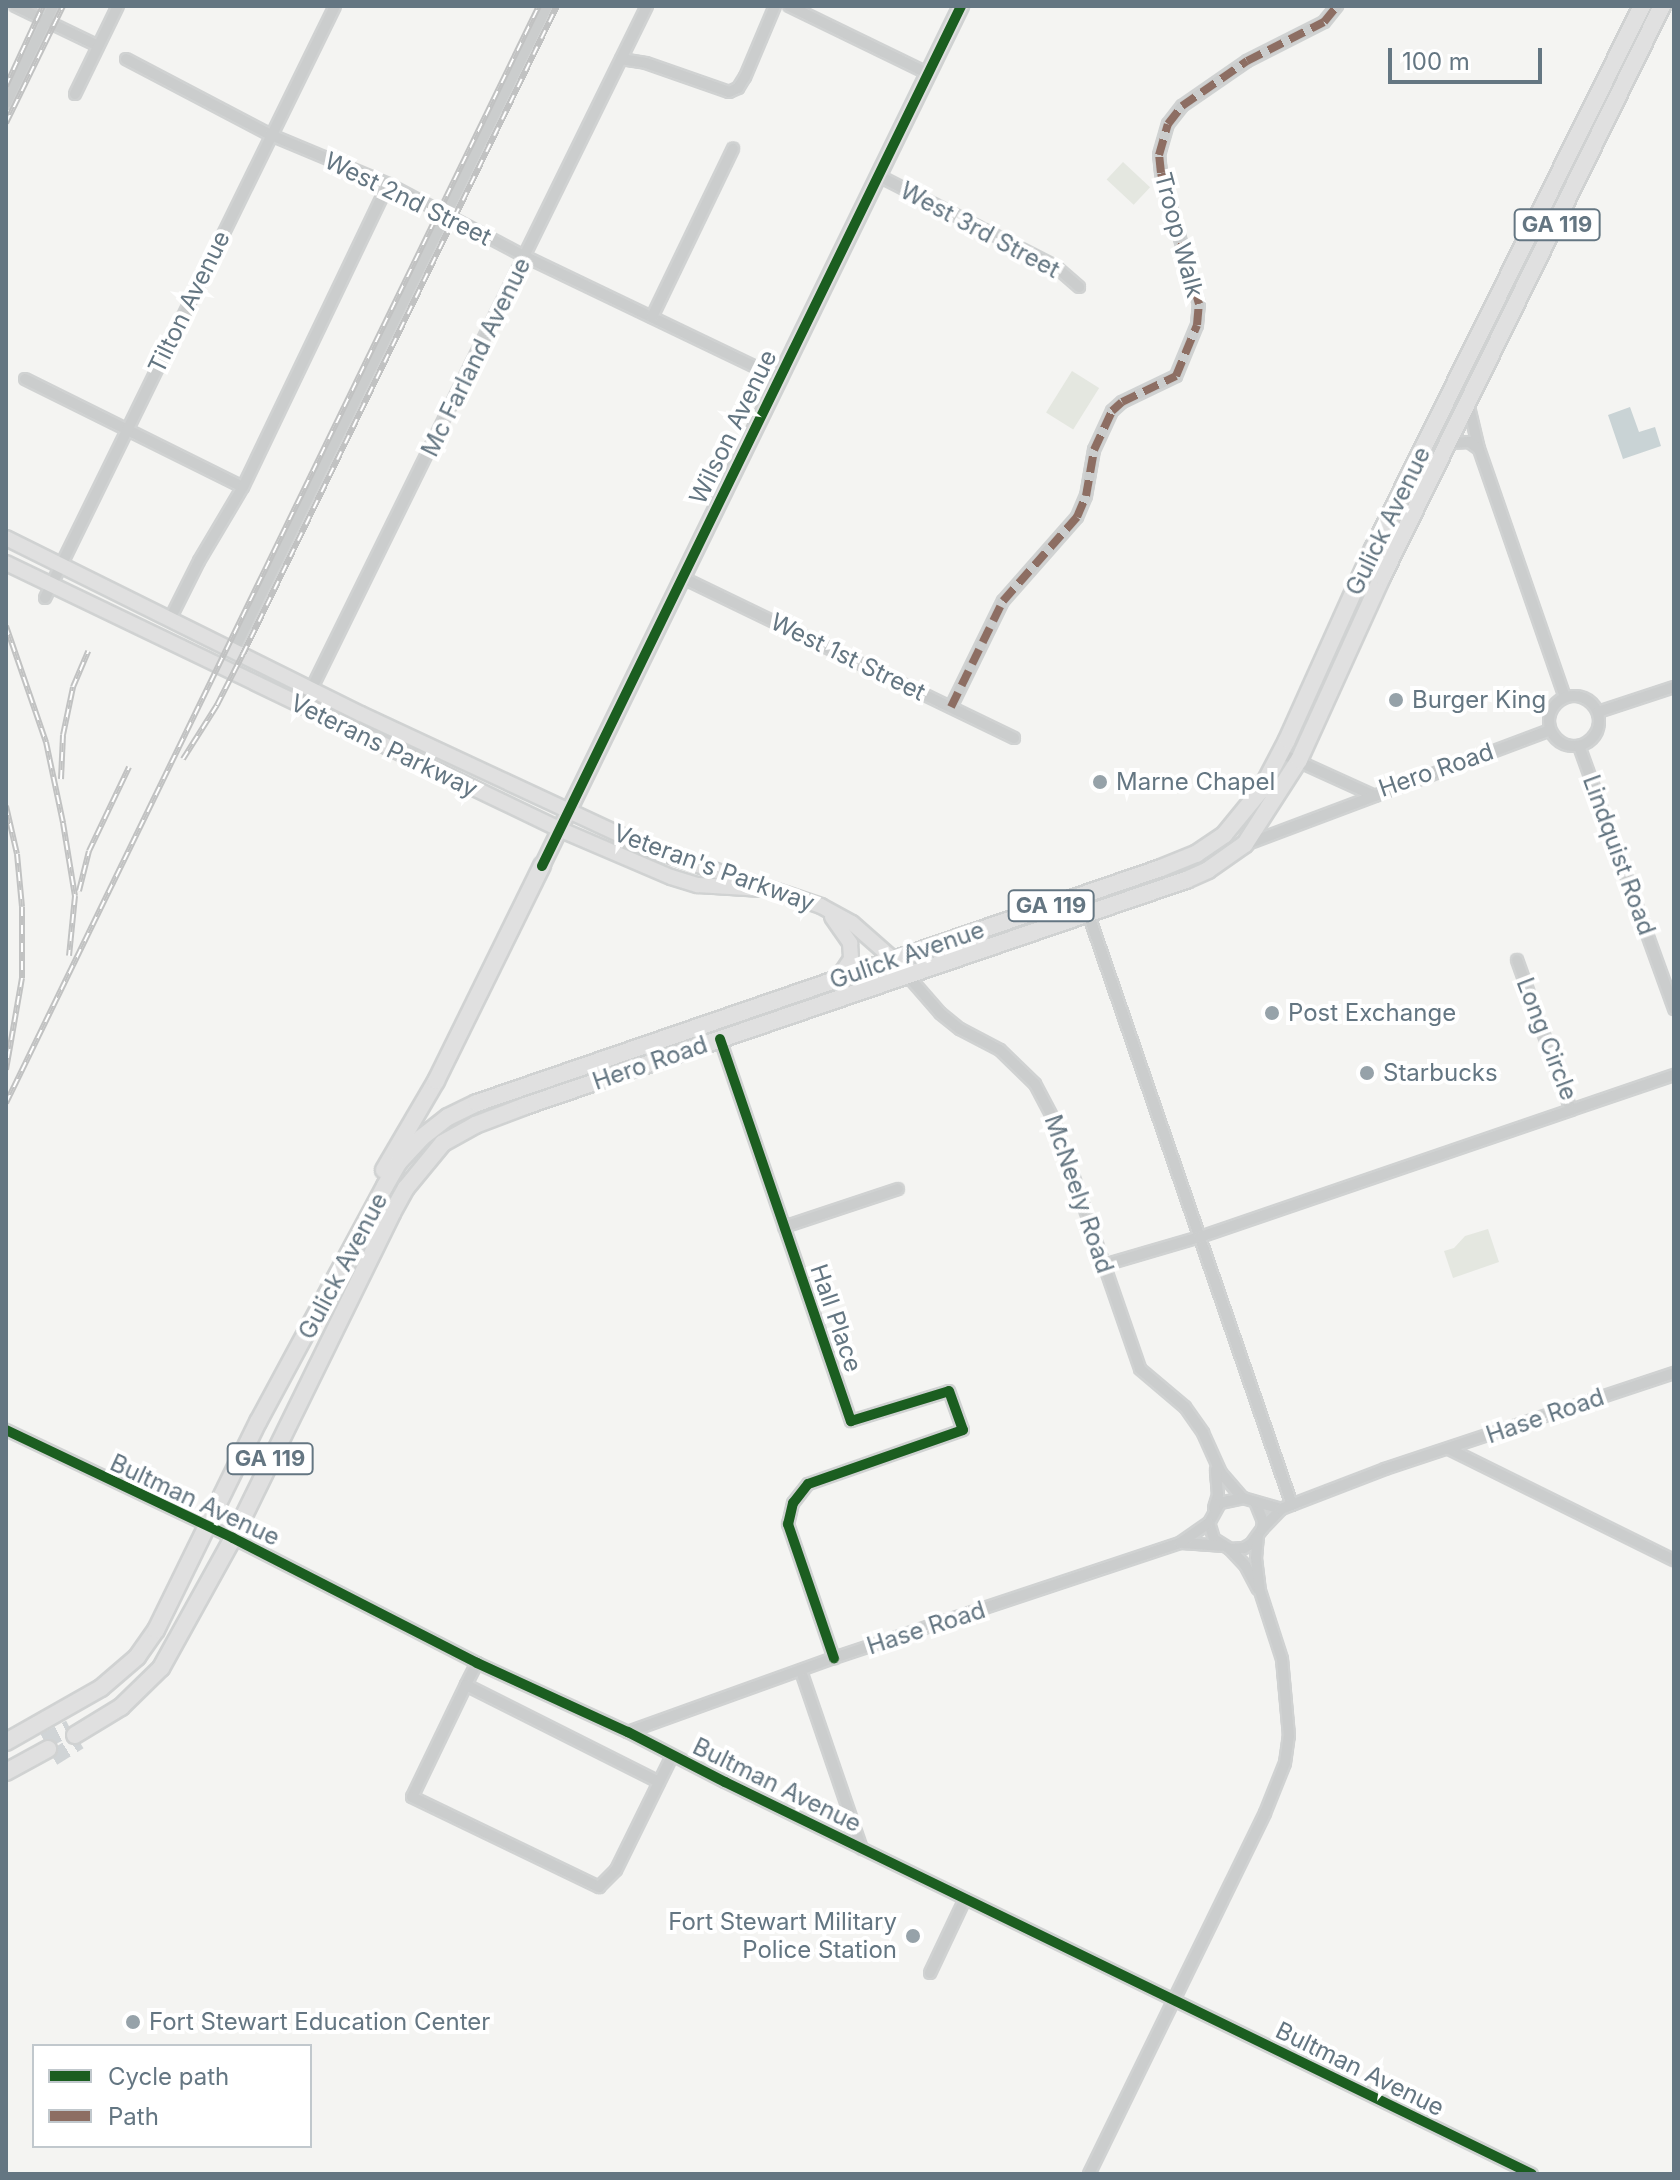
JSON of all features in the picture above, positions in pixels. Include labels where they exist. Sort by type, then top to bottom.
[{"type":"main road","name":"Wilson Avenue","points":[[542,866],[961,6]]},
{"type":"main road","name":"Gulick Avenue","points":[[6,1742],[124,1672],[156,1630],[207,1526],[399,1162],[421,1138],[448,1117],[477,1103],[1196,854],[1224,835],[1248,808],[1280,753],[1373,549],[1642,6]]},
{"type":"main road","name":"Gulick Avenue","points":[[1245,844],[1299,760],[1343,660],[1662,6]]},
{"type":"main road","name":"Veterans Parkway","points":[[6,538],[568,811]]},
{"type":"main road","name":"Veterans Parkway","points":[[6,563],[48,592],[303,706],[559,829],[698,885],[774,889]]},
{"type":"main road","name":"Veteran's Parkway","points":[[568,811],[650,849],[821,906],[852,923],[894,960]]},
{"type":"main road","name":"Hero Road","points":[[233,1538],[392,1213],[424,1164],[443,1143],[475,1125],[906,973],[1186,880],[1208,870],[1245,844]]},
{"type":"main road","points":[[342,1267],[352,1236],[388,1162],[436,1081],[542,866]]},
{"type":"main road","points":[[821,906],[839,923],[850,943],[851,959],[838,978]]},
{"type":"main road","name":"GA 119","points":[[77,1733],[121,1707],[161,1668],[233,1538]]},
{"type":"main road","points":[[12,1768],[48,1749]]},
{"type":"street","points":[[15,6],[98,46]]},
{"type":"street","points":[[6,103],[53,6]]},
{"type":"street","points":[[75,94],[118,6]]},
{"type":"street","name":"Tilton Avenue","points":[[48,592],[335,6]]},
{"type":"street","points":[[234,650],[547,6]]},
{"type":"street","name":"Mc Farland Avenue","points":[[303,706],[647,6]]},
{"type":"street","points":[[621,59],[646,63],[729,92],[738,88],[745,77],[775,6]]},
{"type":"street","points":[[789,6],[927,73]]},
{"type":"street","name":"Troop Walk","points":[[951,707],[1003,601],[1077,517],[1086,496],[1094,450],[1112,411],[1122,402],[1176,376],[1197,325],[1199,304],[1160,164],[1162,138],[1168,124],[1182,106],[1247,61],[1324,22],[1337,6]]},
{"type":"street","name":"West 2nd Street","points":[[126,59],[271,135],[388,184],[526,257],[779,378]]},
{"type":"street","points":[[652,317],[733,149]]},
{"type":"street","name":"West 3rd Street","points":[[879,176],[1055,266],[1079,287]]},
{"type":"street","points":[[170,619],[199,561],[243,487],[388,184]]},
{"type":"street","points":[[25,379],[243,487]]},
{"type":"street","points":[[1468,403],[1479,449],[1565,697]]},
{"type":"street","points":[[1449,443],[1469,442],[1479,449]]},
{"type":"street","name":"West 1st Street","points":[[681,577],[1014,738]]},
{"type":"street","points":[[1598,712],[1674,687]]},
{"type":"street","points":[[1565,697],[1585,698],[1598,712],[1596,734],[1579,746],[1560,743],[1550,730],[1548,716],[1554,704],[1565,697]]},
{"type":"street","name":"Hero Road","points":[[1280,753],[1375,796],[1550,730]]},
{"type":"street","name":"Lindquist Road","points":[[1579,746],[1674,1009]]},
{"type":"street","points":[[1245,844],[1375,796]]},
{"type":"street","points":[[1088,913],[1200,1237],[1287,1507]]},
{"type":"street","name":"McNeely Road","points":[[894,960],[940,1013],[960,1029],[1000,1050],[1035,1084],[1054,1120],[1140,1369],[1185,1407],[1203,1433],[1216,1464]]},
{"type":"street","name":"Long Circle","points":[[1517,960],[1571,1110],[1674,1075]]},
{"type":"street","name":"Hall Place","points":[[720,1039],[851,1421],[949,1391],[963,1430],[808,1484],[793,1503],[788,1524],[834,1658]]},
{"type":"street","points":[[1104,1265],[1200,1237],[1571,1110]]},
{"type":"street","points":[[784,1227],[898,1189]]},
{"type":"street","name":"Hase Road","points":[[1287,1507],[1674,1373]]},
{"type":"street","name":"Bultman Avenue","points":[[6,1430],[233,1538],[477,1663],[628,1732],[1174,2002],[1532,2174]]},
{"type":"street","points":[[1449,1449],[1674,1560]]},
{"type":"street","points":[[1216,1464],[1227,1482],[1243,1498],[1256,1504],[1287,1507]]},
{"type":"street","points":[[1216,1464],[1218,1495],[1209,1523],[1214,1539],[1245,1565],[1260,1591]]},
{"type":"street","points":[[1214,1508],[1227,1500],[1243,1498]]},
{"type":"street","points":[[1089,2174],[1265,1813],[1285,1763],[1289,1736],[1282,1659],[1260,1591],[1256,1558],[1263,1521],[1256,1504]]},
{"type":"street","points":[[1180,1543],[1244,1548],[1287,1507]]},
{"type":"street","points":[[1180,1543],[1209,1523]]},
{"type":"street","name":"Hase Road","points":[[628,1732],[834,1658],[1180,1543]]},
{"type":"street","points":[[477,1663],[412,1797],[599,1887],[616,1870],[672,1756]]},
{"type":"street","points":[[801,1671],[862,1849]]},
{"type":"street","points":[[466,1685],[659,1782]]},
{"type":"street","points":[[930,1973],[965,1899]]},
{"type":"shaded area","points":[[1123,162],[1150,187],[1134,205],[1107,180]]},
{"type":"shaded area","points":[[1072,371],[1099,388],[1073,430],[1046,413]]},
{"type":"shaded area","points":[[1630,407],[1639,432],[1655,427],[1661,446],[1623,459],[1608,415]]},
{"type":"shaded area","points":[[1488,1229],[1499,1262],[1453,1278],[1444,1251],[1454,1248],[1465,1236]]},
{"type":"tunnel","points":[[44,1741],[70,1728]]},
{"type":"tunnel","points":[[53,1758],[79,1742]]},
{"type":"railway","points":[[6,86],[43,6]]},
{"type":"railway","points":[[6,123],[63,6]]},
{"type":"railway","points":[[6,1103],[539,6]]},
{"type":"railway","points":[[183,759],[217,705],[243,654],[557,6]]},
{"type":"railway","points":[[6,626],[46,742],[63,823],[75,896],[69,956]]},
{"type":"railway","points":[[61,779],[63,735],[73,687],[88,651]]},
{"type":"railway","points":[[79,891],[89,851],[129,767]]},
{"type":"railway","points":[[6,806],[17,854],[22,907],[22,978],[6,1070]]},
{"type":"marked path","points":[[951,707],[1003,601],[1077,517],[1086,496],[1094,450],[1112,411],[1122,402],[1176,376],[1197,325],[1199,304],[1161,173],[1159,155],[1168,124],[1182,106],[1247,61],[1324,22],[1337,6]]},
{"type":"cycle path","points":[[542,866],[961,6]]},
{"type":"cycle path","points":[[720,1039],[851,1421],[949,1391],[963,1430],[808,1484],[793,1503],[788,1524],[834,1658]]},
{"type":"cycle path","points":[[6,1430],[233,1538],[477,1663],[628,1732],[1532,2174]]},
{"type":"place","name":"Burger King","points":[[1396,700]]},
{"type":"place","name":"Marne Chapel","points":[[1100,782]]},
{"type":"place","name":"Post Exchange","points":[[1272,1013]]},
{"type":"place","name":"Starbucks","points":[[1367,1073]]},
{"type":"place","name":"Fort Stewart Military Police Station","points":[[913,1936]]},
{"type":"place","name":"Fort Stewart Education Center","points":[[133,2022]]}]
